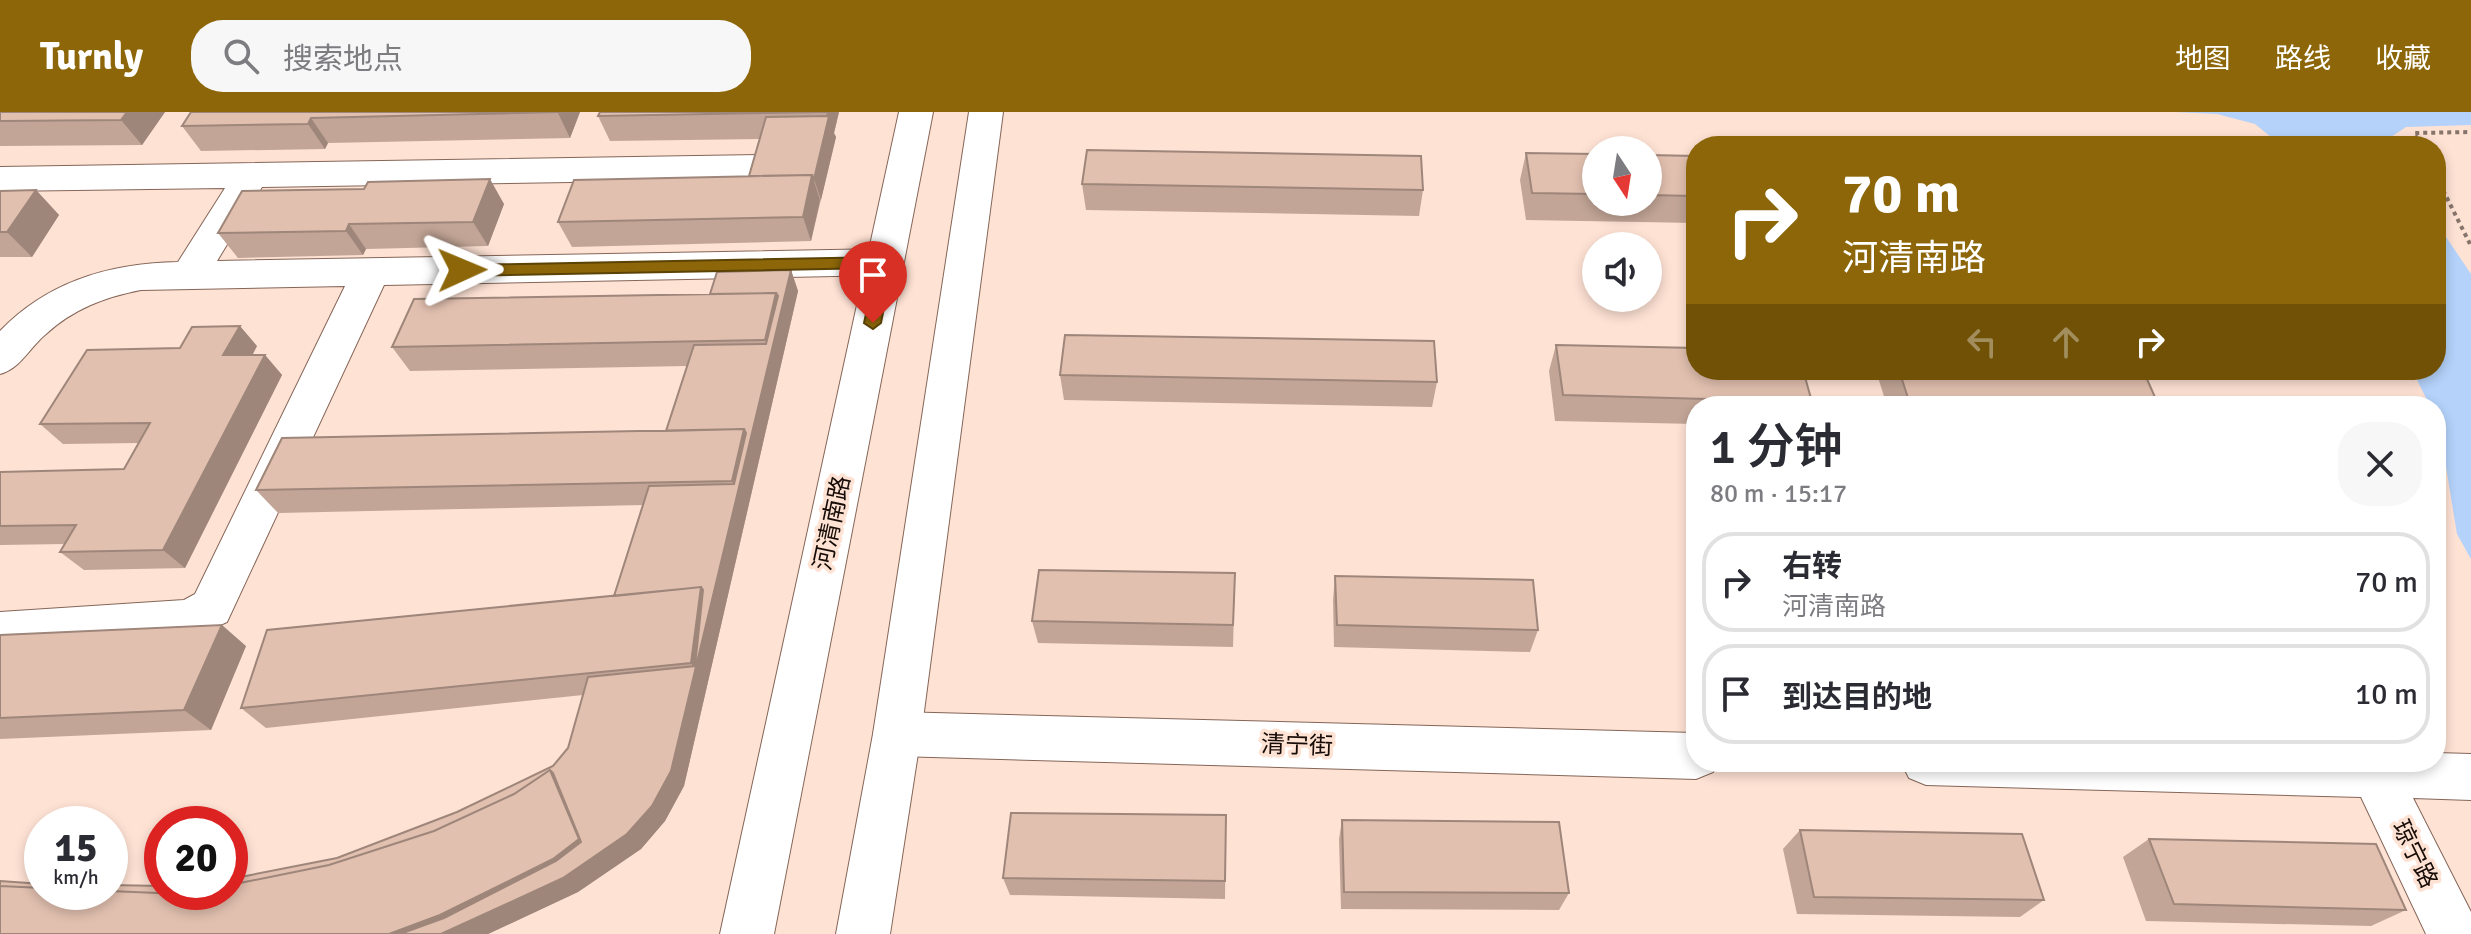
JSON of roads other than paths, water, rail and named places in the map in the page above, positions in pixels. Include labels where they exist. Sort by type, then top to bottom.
[{"type":"main road","name":"河清南路","points":[[747,934],[916,112]]},
{"type":"main road","points":[[863,934],[897,734],[986,112]]},
{"type":"main road","points":[[0,179],[759,167]]},
{"type":"main road","points":[[189,275],[251,175]]},
{"type":"main road","points":[[0,359],[16,320],[97,284],[141,276],[885,262]]},
{"type":"main road","points":[[0,632],[189,619],[211,608],[371,272]]},
{"type":"main road","name":"清宁街","points":[[897,734],[1686,756]]},
{"type":"main road","points":[[2300,772],[2471,777]]},
{"type":"main road","name":"琼宁路","points":[[2375,774],[2454,934]]},
{"type":"water","points":[[2174,112],[2471,112],[2471,125],[2406,127],[2392,136],[2270,136],[2255,124],[2217,114]]},
{"type":"water","points":[[2446,237],[2471,274],[2471,559],[2457,534],[2446,467],[2446,396],[2425,396],[2417,380],[2446,380]]}]
